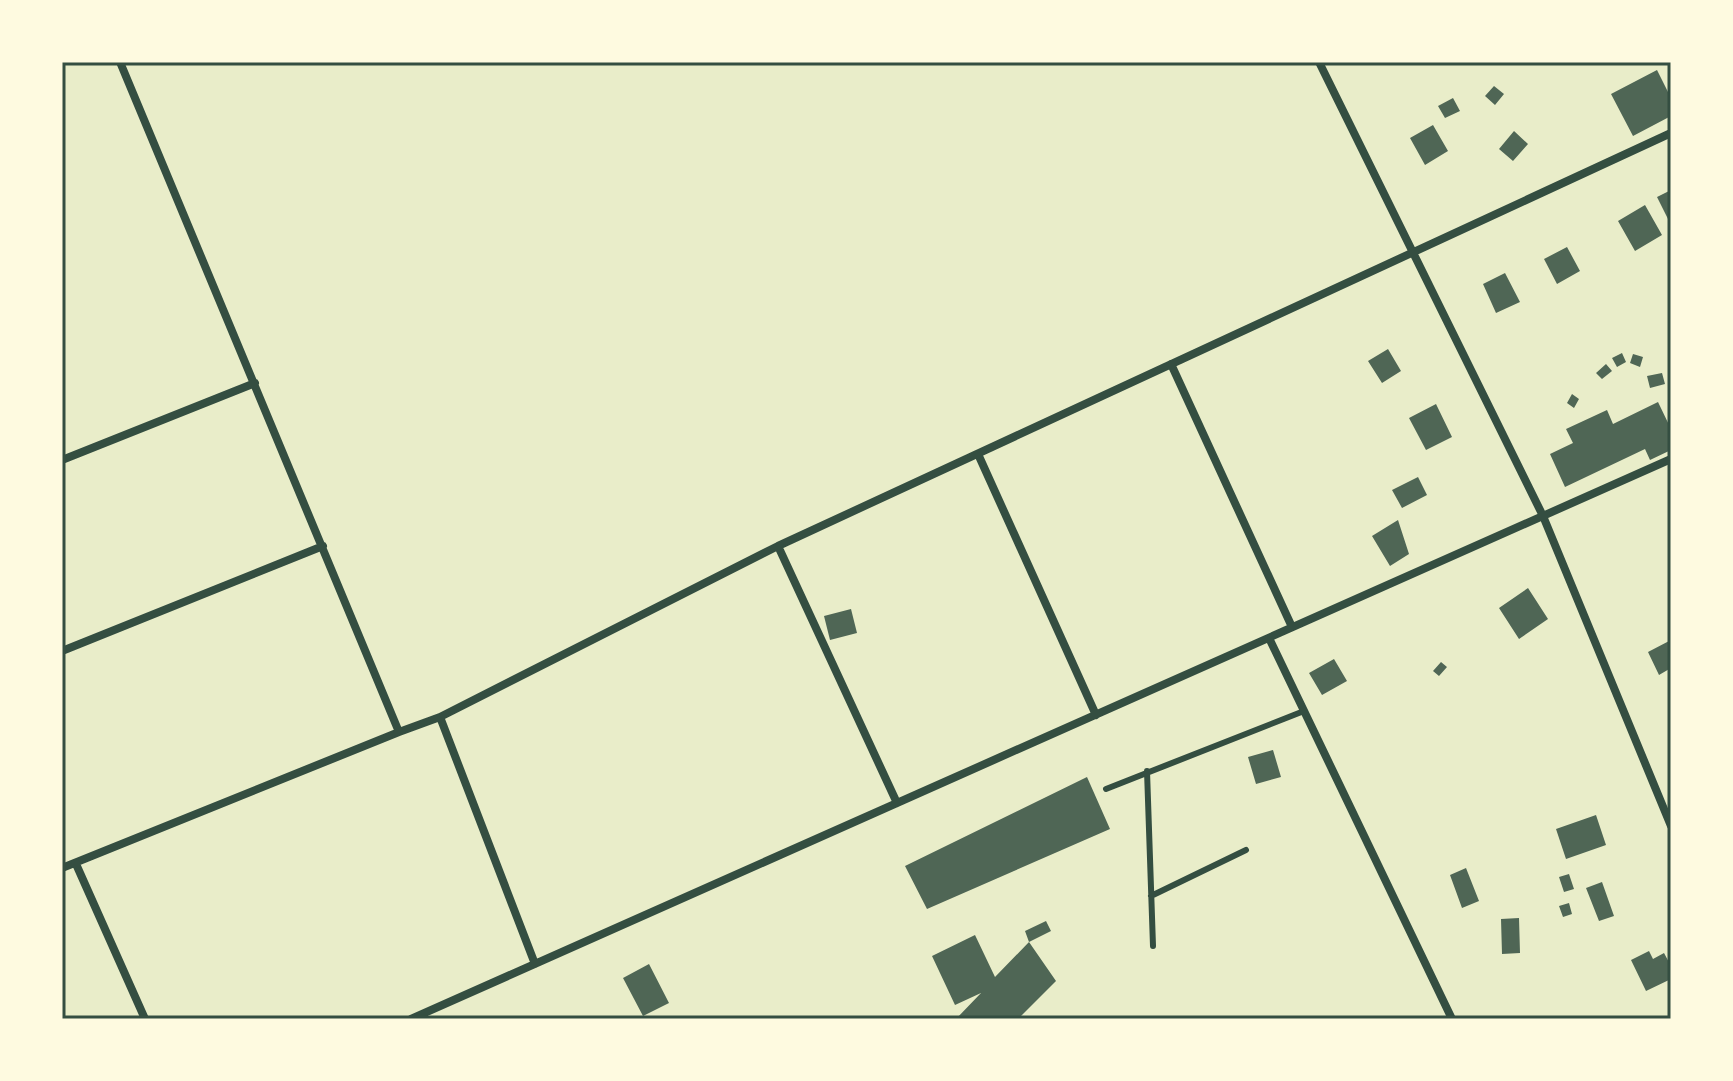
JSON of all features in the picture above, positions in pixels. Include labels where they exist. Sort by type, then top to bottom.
[{"type":"street","points":[[120,62],[399,732]]},
{"type":"street","points":[[1319,62],[1543,516],[1671,826]]},
{"type":"street","points":[[62,868],[440,717],[778,546],[1671,133]]},
{"type":"street","points":[[1171,364],[1292,627]]},
{"type":"street","points":[[62,460],[255,383]]},
{"type":"street","points":[[978,454],[1096,715]]},
{"type":"street","points":[[411,1019],[1671,459]]},
{"type":"street","points":[[62,651],[323,546]]},
{"type":"street","points":[[778,546],[897,803]]},
{"type":"street","points":[[1269,638],[1452,1019]]},
{"type":"street","points":[[440,717],[535,964]]},
{"type":"street","points":[[76,864],[145,1019]]},
{"type":"lane","points":[[1106,789],[1304,711]]},
{"type":"lane","points":[[1147,771],[1153,946]]},
{"type":"lane","points":[[1151,896],[1246,850]]},
{"type":"building","points":[[1657,70],[1671,98],[1671,116],[1633,136],[1611,94]]},
{"type":"building","points":[[1494,86],[1504,94],[1495,105],[1485,96]]},
{"type":"building","points":[[1453,98],[1460,111],[1445,118],[1438,106]]},
{"type":"building","points":[[1433,125],[1448,151],[1425,165],[1410,138]]},
{"type":"building","points":[[1514,131],[1528,144],[1513,161],[1499,149]]},
{"type":"building","points":[[1671,190],[1671,225],[1657,197]]},
{"type":"building","points":[[1645,205],[1662,235],[1635,251],[1618,221]]},
{"type":"building","points":[[1567,247],[1580,271],[1557,284],[1544,259]]},
{"type":"building","points":[[1505,273],[1520,302],[1496,313],[1483,284]]},
{"type":"building","points":[[1388,349],[1401,371],[1382,383],[1368,361]]},
{"type":"building","points":[[1622,353],[1626,362],[1617,367],[1612,358]]},
{"type":"building","points":[[1633,354],[1643,357],[1640,367],[1630,363]]},
{"type":"building","points":[[1606,364],[1612,371],[1602,379],[1596,373]]},
{"type":"building","points":[[1662,373],[1665,384],[1650,388],[1647,376]]},
{"type":"building","points":[[1572,394],[1579,399],[1574,408],[1567,403]]},
{"type":"building","points":[[1658,402],[1671,429],[1671,450],[1650,460],[1645,449],[1565,487],[1550,454],[1573,443],[1566,429],[1607,410],[1613,424]]},
{"type":"building","points":[[1436,404],[1452,437],[1426,450],[1409,418]]},
{"type":"building","points":[[1418,477],[1427,495],[1402,508],[1392,490]]},
{"type":"building","points":[[1398,520],[1409,554],[1390,566],[1372,536]]},
{"type":"building","points":[[1528,588],[1548,619],[1519,639],[1499,608]]},
{"type":"building","points":[[851,609],[857,633],[830,640],[824,616]]},
{"type":"building","points":[[1671,640],[1671,668],[1659,675],[1648,652]]},
{"type":"building","points":[[1334,659],[1347,681],[1322,695],[1309,673]]},
{"type":"building","points":[[1441,662],[1447,667],[1439,676],[1433,671]]},
{"type":"building","points":[[1273,750],[1281,777],[1256,784],[1248,757]]},
{"type":"building","points":[[1087,777],[1110,829],[927,909],[905,866]]},
{"type":"building","points":[[1596,815],[1606,845],[1566,859],[1556,829]]},
{"type":"building","points":[[1466,868],[1479,901],[1462,908],[1450,875]]},
{"type":"building","points":[[1569,874],[1574,889],[1564,892],[1559,877]]},
{"type":"building","points":[[1602,882],[1614,916],[1599,921],[1586,888]]},
{"type":"building","points":[[1569,903],[1572,914],[1563,917],[1559,906]]},
{"type":"building","points":[[1519,918],[1520,953],[1502,954],[1501,919]]},
{"type":"building","points":[[1046,921],[1051,931],[1029,942],[1025,931]]},
{"type":"building","points":[[975,935],[995,977],[1029,942],[1056,981],[1018,1019],[956,1019],[981,993],[955,1005],[932,956]]},
{"type":"building","points":[[1649,951],[1653,959],[1664,953],[1671,966],[1671,979],[1646,991],[1631,960]]},
{"type":"building","points":[[649,964],[669,1003],[643,1016],[623,978]]}]
